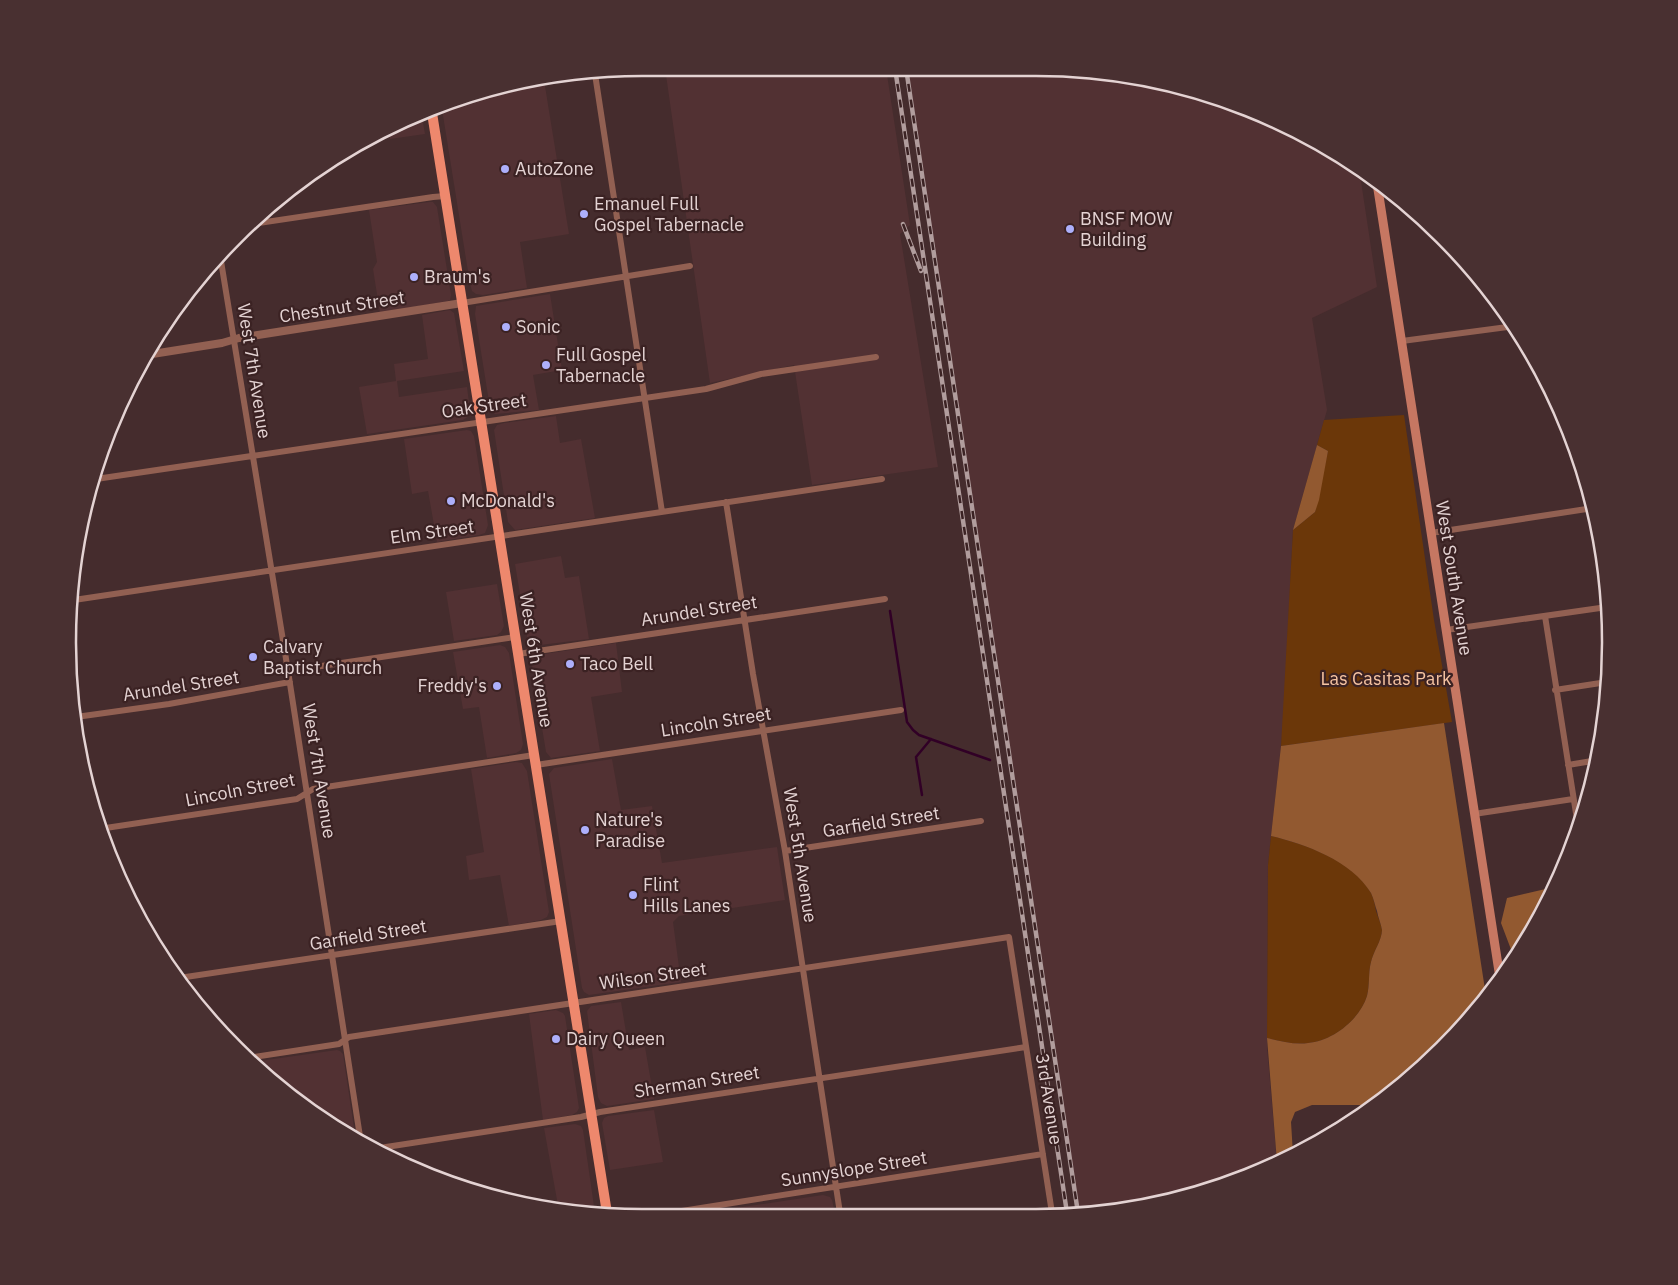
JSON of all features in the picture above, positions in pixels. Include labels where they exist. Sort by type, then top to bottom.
[{"type":"main road","name":"West 6th Avenue","points":[[433,116],[606,1208]]},
{"type":"main road","name":"West South Avenue","points":[[1378,192],[1498,968]]},
{"type":"street","points":[[596,78],[662,512]]},
{"type":"street","points":[[263,222],[445,196]]},
{"type":"street","name":"West 7th Avenue","points":[[222,264],[290,682],[360,1134]]},
{"type":"street","name":"Chestnut Street","points":[[155,354],[690,266]]},
{"type":"street","points":[[1402,341],[1505,327]]},
{"type":"street","name":"Oak Street","points":[[101,478],[706,389],[761,374],[876,357]]},
{"type":"street","name":"Elm Street","points":[[78,599],[882,479]]},
{"type":"street","name":"West 5th Avenue","points":[[726,502],[785,851],[839,1209]]},
{"type":"street","points":[[1431,533],[1585,509]]},
{"type":"street","name":"Arundel Street","points":[[518,654],[885,599]]},
{"type":"street","points":[[1446,630],[1601,609]]},
{"type":"street","points":[[1544,616],[1575,812]]},
{"type":"street","points":[[288,671],[515,638]]},
{"type":"street","name":"Arundel Street","points":[[81,716],[169,704],[290,682]]},
{"type":"street","points":[[1555,690],[1601,683]]},
{"type":"street","name":"Lincoln Street","points":[[107,828],[297,798],[313,790],[333,786],[764,730],[901,710]]},
{"type":"street","points":[[1568,765],[1589,762]]},
{"type":"street","points":[[1474,814],[1573,799]]},
{"type":"street","name":"Garfield Street","points":[[785,851],[981,821]]},
{"type":"street","name":"Garfield Street","points":[[186,977],[561,921]]},
{"type":"street","name":"Wilson Street","points":[[257,1057],[338,1044],[345,1039],[1009,937],[1017,992]]},
{"type":"street","name":"3rd Avenue","points":[[1017,992],[1052,1209]]},
{"type":"street","name":"Sherman Street","points":[[386,1147],[1026,1047]]},
{"type":"street","name":"Sunnyslope Street","points":[[689,1209],[1043,1154]]},
{"type":"shaded area","points":[[666,76],[887,76],[910,225],[900,234],[938,467],[812,485],[794,365],[710,383]]},
{"type":"shaded area","points":[[909,76],[1036,76],[1073,77],[1109,81],[1146,87],[1182,96],[1218,106],[1252,119],[1319,152],[1361,180],[1377,287],[1312,318],[1327,410],[1293,530],[1283,727],[1268,865],[1267,1047],[1276,1155],[1218,1179],[1182,1189],[1146,1198],[1077,1208]]},
{"type":"shaded area","points":[[545,85],[569,234],[520,242],[527,288],[483,295],[472,291],[443,113],[496,96]]},
{"type":"shaded area","points":[[423,121],[425,134],[390,139],[390,136]]},
{"type":"shaded area","points":[[433,202],[437,207],[451,295],[450,300],[380,313],[373,269],[377,262],[369,210]]},
{"type":"shaded area","points":[[550,294],[562,370],[533,375],[539,410],[495,414],[490,408],[475,314],[476,306]]},
{"type":"shaded area","points":[[450,310],[454,313],[464,371],[397,381],[399,397],[467,387],[469,416],[463,420],[367,434],[359,387],[396,381],[394,364],[428,359],[422,315]]},
{"type":"shaded area","points":[[556,416],[560,443],[581,439],[595,518],[515,530],[508,522],[494,430],[497,425],[504,423]]},
{"type":"shaded area","points":[[471,431],[474,436],[488,525],[485,533],[479,535],[437,542],[428,491],[412,494],[404,439]]},
{"type":"shaded area","points":[[1317,445],[1328,451],[1319,500],[1315,512],[1293,530]]},
{"type":"shaded area","points":[[561,556],[565,578],[579,576],[589,639],[532,646],[528,642],[515,564]]},
{"type":"shaded area","points":[[497,584],[504,626],[501,632],[497,635],[454,641],[446,592]]},
{"type":"shaded area","points":[[616,643],[622,692],[591,697],[600,751],[551,758],[546,752],[532,667],[534,660],[544,654]]},
{"type":"shaded area","points":[[500,645],[505,647],[509,653],[523,744],[521,750],[516,753],[487,758],[479,707],[463,709],[453,652]]},
{"type":"shaded area","points":[[1444,723],[1485,987],[1436,1043],[1409,1068],[1361,1105],[1312,1105],[1295,1112],[1291,1122],[1293,1147],[1276,1155],[1267,1038],[1308,1043],[1327,1038],[1352,1020],[1367,996],[1371,962],[1381,938],[1382,930],[1371,893],[1352,872],[1340,863],[1313,849],[1271,836],[1281,746]]},
{"type":"shaded area","points":[[612,759],[621,810],[652,806],[662,863],[777,847],[785,900],[679,916],[673,922],[681,982],[589,995],[582,988],[549,774],[554,768]]},
{"type":"shaded area","points":[[516,762],[522,763],[527,771],[549,912],[547,917],[541,920],[509,926],[500,875],[469,880],[466,856],[484,852],[471,769]]},
{"type":"shaded area","points":[[1545,889],[1526,926],[1511,949],[1501,923],[1507,898]]},
{"type":"shaded area","points":[[621,1002],[629,1050],[645,1047],[654,1099],[607,1106],[601,1103],[598,1097],[587,1011],[591,1006]]},
{"type":"shaded area","points":[[556,1010],[565,1016],[579,1108],[572,1115],[543,1120],[529,1014]]},
{"type":"shaded area","points":[[340,1051],[343,1054],[354,1130],[298,1092],[261,1061]]},
{"type":"shaded area","points":[[654,1110],[663,1162],[610,1170],[602,1123],[604,1118]]},
{"type":"shaded area","points":[[575,1124],[581,1126],[594,1207],[557,1202],[544,1128]]},
{"type":"shaded area","points":[[823,1195],[830,1197],[834,1209],[730,1209]]},
{"type":"green space","name":"Las Casitas Park","points":[[1404,415],[1434,620],[1452,722],[1281,746],[1293,530],[1315,512],[1328,451],[1317,445],[1324,420]]},
{"type":"green space","points":[[1271,836],[1327,855],[1353,872],[1371,893],[1382,928],[1381,938],[1371,962],[1367,996],[1358,1013],[1336,1033],[1327,1038],[1308,1043],[1267,1038],[1268,865]]},
{"type":"waterway","points":[[890,611],[907,722],[919,735],[990,760]]},
{"type":"waterway","points":[[922,795],[916,757],[931,739]]},
{"type":"railway","points":[[896,76],[1066,1208]]},
{"type":"railway","points":[[907,76],[1077,1208]]},
{"type":"railway","points":[[903,224],[921,271]]},
{"type":"place","name":"AutoZone","points":[[505,169]]},
{"type":"place","name":"Emanuel Full Gospel Tabernacle","points":[[584,214]]},
{"type":"place","name":"BNSF MOW Building","points":[[1070,229]]},
{"type":"place","name":"Braum's","points":[[414,277]]},
{"type":"place","name":"Sonic","points":[[506,327]]},
{"type":"place","name":"Full Gospel Tabernacle","points":[[546,365]]},
{"type":"place","name":"McDonald's","points":[[451,501]]},
{"type":"place","name":"Calvary Baptist Church","points":[[253,657]]},
{"type":"place","name":"Taco Bell","points":[[570,664]]},
{"type":"place","name":"Freddy's","points":[[497,686]]},
{"type":"place","name":"Nature's Paradise","points":[[585,830]]},
{"type":"place","name":"Flint Hills Lanes","points":[[633,895]]},
{"type":"place","name":"Dairy Queen","points":[[556,1039]]}]
